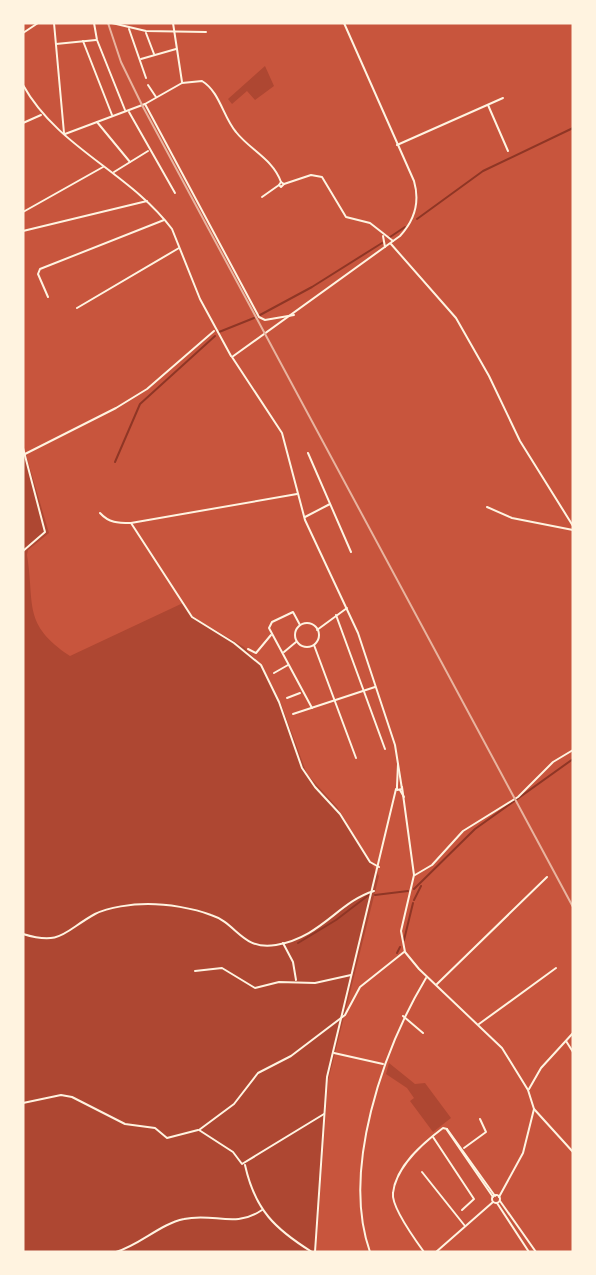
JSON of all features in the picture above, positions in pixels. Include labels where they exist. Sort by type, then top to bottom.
[{"type":"street","points":[[23,33],[38,23]]},
{"type":"street","points":[[54,23],[64,135]]},
{"type":"street","points":[[94,23],[97,40],[127,111],[175,193]]},
{"type":"street","points":[[112,23],[146,31],[206,32]]},
{"type":"street","points":[[173,23],[182,83]]},
{"type":"street","points":[[232,357],[264,337],[386,247],[412,220],[417,201],[414,181],[344,23]]},
{"type":"street","points":[[129,27],[146,78]]},
{"type":"street","points":[[146,31],[154,55]]},
{"type":"street","points":[[56,44],[97,40]]},
{"type":"street","points":[[83,41],[112,116]]},
{"type":"street","points":[[140,60],[177,49]]},
{"type":"street","points":[[64,135],[145,104],[182,83],[199,80],[207,83],[237,134],[271,165],[281,184]]},
{"type":"street","points":[[23,85],[42,115],[147,201],[165,219],[215,330],[282,433],[304,517],[334,586],[347,608],[376,686],[398,763],[399,788],[333,1053],[324,1114],[314,1252],[276,1228],[262,1210],[245,1164]]},
{"type":"street","points":[[148,85],[156,98]]},
{"type":"street","points":[[397,145],[503,98]]},
{"type":"street","points":[[145,104],[259,317],[265,320],[294,315]]},
{"type":"street","points":[[488,104],[508,151]]},
{"type":"street","points":[[23,123],[42,115]]},
{"type":"street","points":[[96,121],[130,162]]},
{"type":"street","points":[[113,173],[150,150]]},
{"type":"street","points":[[23,212],[104,166]]},
{"type":"street","points":[[262,197],[281,184],[311,175],[322,177],[346,217],[370,223],[391,242],[456,318],[489,376],[520,441],[573,526]]},
{"type":"street","points":[[23,231],[147,201]]},
{"type":"street","points":[[48,297],[38,274],[40,269],[165,219]]},
{"type":"street","points":[[383,234],[386,247]]},
{"type":"street","points":[[76,308],[180,248]]},
{"type":"street","points":[[23,454],[116,408],[147,389],[215,330]]},
{"type":"street","points":[[23,448],[46,532],[23,551]]},
{"type":"street","points":[[308,453],[351,552]]},
{"type":"street","points":[[100,513],[105,519],[117,523],[131,523],[297,494]]},
{"type":"street","points":[[304,517],[330,504]]},
{"type":"street","points":[[487,507],[512,518],[573,530]]},
{"type":"street","points":[[131,523],[189,613],[261,665],[279,702],[306,774],[334,805],[370,862],[379,867]]},
{"type":"street","points":[[317,629],[347,608]]},
{"type":"street","points":[[300,625],[293,612],[272,622],[269,628],[301,693],[312,708]]},
{"type":"street","points":[[336,615],[385,749]]},
{"type":"street","points":[[300,625],[312,624],[317,629],[318,639],[314,645]]},
{"type":"street","points":[[300,625],[295,634],[297,641],[303,646],[314,645]]},
{"type":"street","points":[[248,649],[256,653],[271,635]]},
{"type":"street","points":[[283,653],[297,641]]},
{"type":"street","points":[[314,645],[356,758]]},
{"type":"street","points":[[274,673],[289,665]]},
{"type":"street","points":[[293,714],[376,686]]},
{"type":"street","points":[[286,698],[301,693]]},
{"type":"street","points":[[414,875],[432,865],[463,831],[518,797],[553,762],[573,750]]},
{"type":"street","points":[[399,788],[404,797],[414,875],[401,931],[405,952],[426,977],[502,1048],[528,1090],[534,1109],[573,1152]]},
{"type":"street","points":[[436,985],[547,877]]},
{"type":"street","points":[[23,935],[55,939],[66,935],[99,912],[147,904],[212,915],[246,941],[258,944],[283,943],[319,928],[357,898],[373,891]]},
{"type":"street","points":[[283,943],[293,962],[296,981]]},
{"type":"street","points":[[23,1103],[61,1095],[72,1097],[125,1124],[155,1128],[167,1138],[199,1130],[234,1104],[258,1073],[291,1056],[345,1015],[360,987],[405,952]]},
{"type":"street","points":[[195,971],[222,968],[255,988],[296,981],[315,983],[352,975]]},
{"type":"street","points":[[478,1025],[556,968]]},
{"type":"street","points":[[370,1252],[359,1210],[368,1121],[384,1065],[403,1016],[426,977]]},
{"type":"street","points":[[403,1016],[423,1033]]},
{"type":"street","points":[[528,1090],[541,1068],[573,1033]]},
{"type":"street","points":[[566,1041],[573,1052]]},
{"type":"street","points":[[333,1053],[384,1065]]},
{"type":"street","points":[[436,1252],[497,1201],[523,1153],[534,1109]]},
{"type":"street","points":[[245,1164],[324,1114]]},
{"type":"street","points":[[464,1149],[486,1132],[480,1119]]},
{"type":"street","points":[[424,1252],[396,1204],[393,1192],[400,1172],[418,1148],[443,1128],[447,1129]]},
{"type":"street","points":[[447,1129],[464,1149],[529,1252]]},
{"type":"street","points":[[447,1129],[536,1252]]},
{"type":"street","points":[[199,1130],[233,1152],[240,1163],[245,1164]]},
{"type":"street","points":[[432,1136],[474,1199],[462,1210]]},
{"type":"street","points":[[422,1171],[465,1227]]},
{"type":"street","points":[[116,1252],[139,1244],[184,1219],[203,1216],[240,1221],[262,1210]]},
{"type":"shaded area","points":[[265,66],[274,86],[255,100],[247,91],[232,104],[228,99]]},
{"type":"shaded area","points":[[23,455],[26,455],[49,533],[28,550],[27,555],[31,600],[37,623],[44,634],[70,656],[183,603],[193,617],[244,647],[263,667],[281,704],[307,774],[337,807],[379,876],[328,1081],[316,1252],[23,1252]]},
{"type":"shaded area","points":[[389,1063],[415,1084],[425,1083],[451,1118],[433,1132],[410,1101],[414,1098],[407,1088],[386,1074]]},
{"type":"waterway","points":[[417,219],[483,171],[573,128]]},
{"type":"waterway","points":[[390,237],[405,227]]},
{"type":"waterway","points":[[260,315],[312,287],[382,243]]},
{"type":"waterway","points":[[219,332],[254,318]]},
{"type":"waterway","points":[[115,462],[140,404],[215,336]]},
{"type":"waterway","points":[[414,889],[475,829],[573,759]]},
{"type":"waterway","points":[[414,900],[421,886]]},
{"type":"waterway","points":[[375,895],[408,891]]},
{"type":"waterway","points":[[298,943],[336,920],[370,894]]},
{"type":"waterway","points":[[404,940],[413,903]]},
{"type":"waterway","points":[[397,953],[400,947]]},
{"type":"railway","points":[[108,23],[121,62],[142,105],[573,907]]}]
